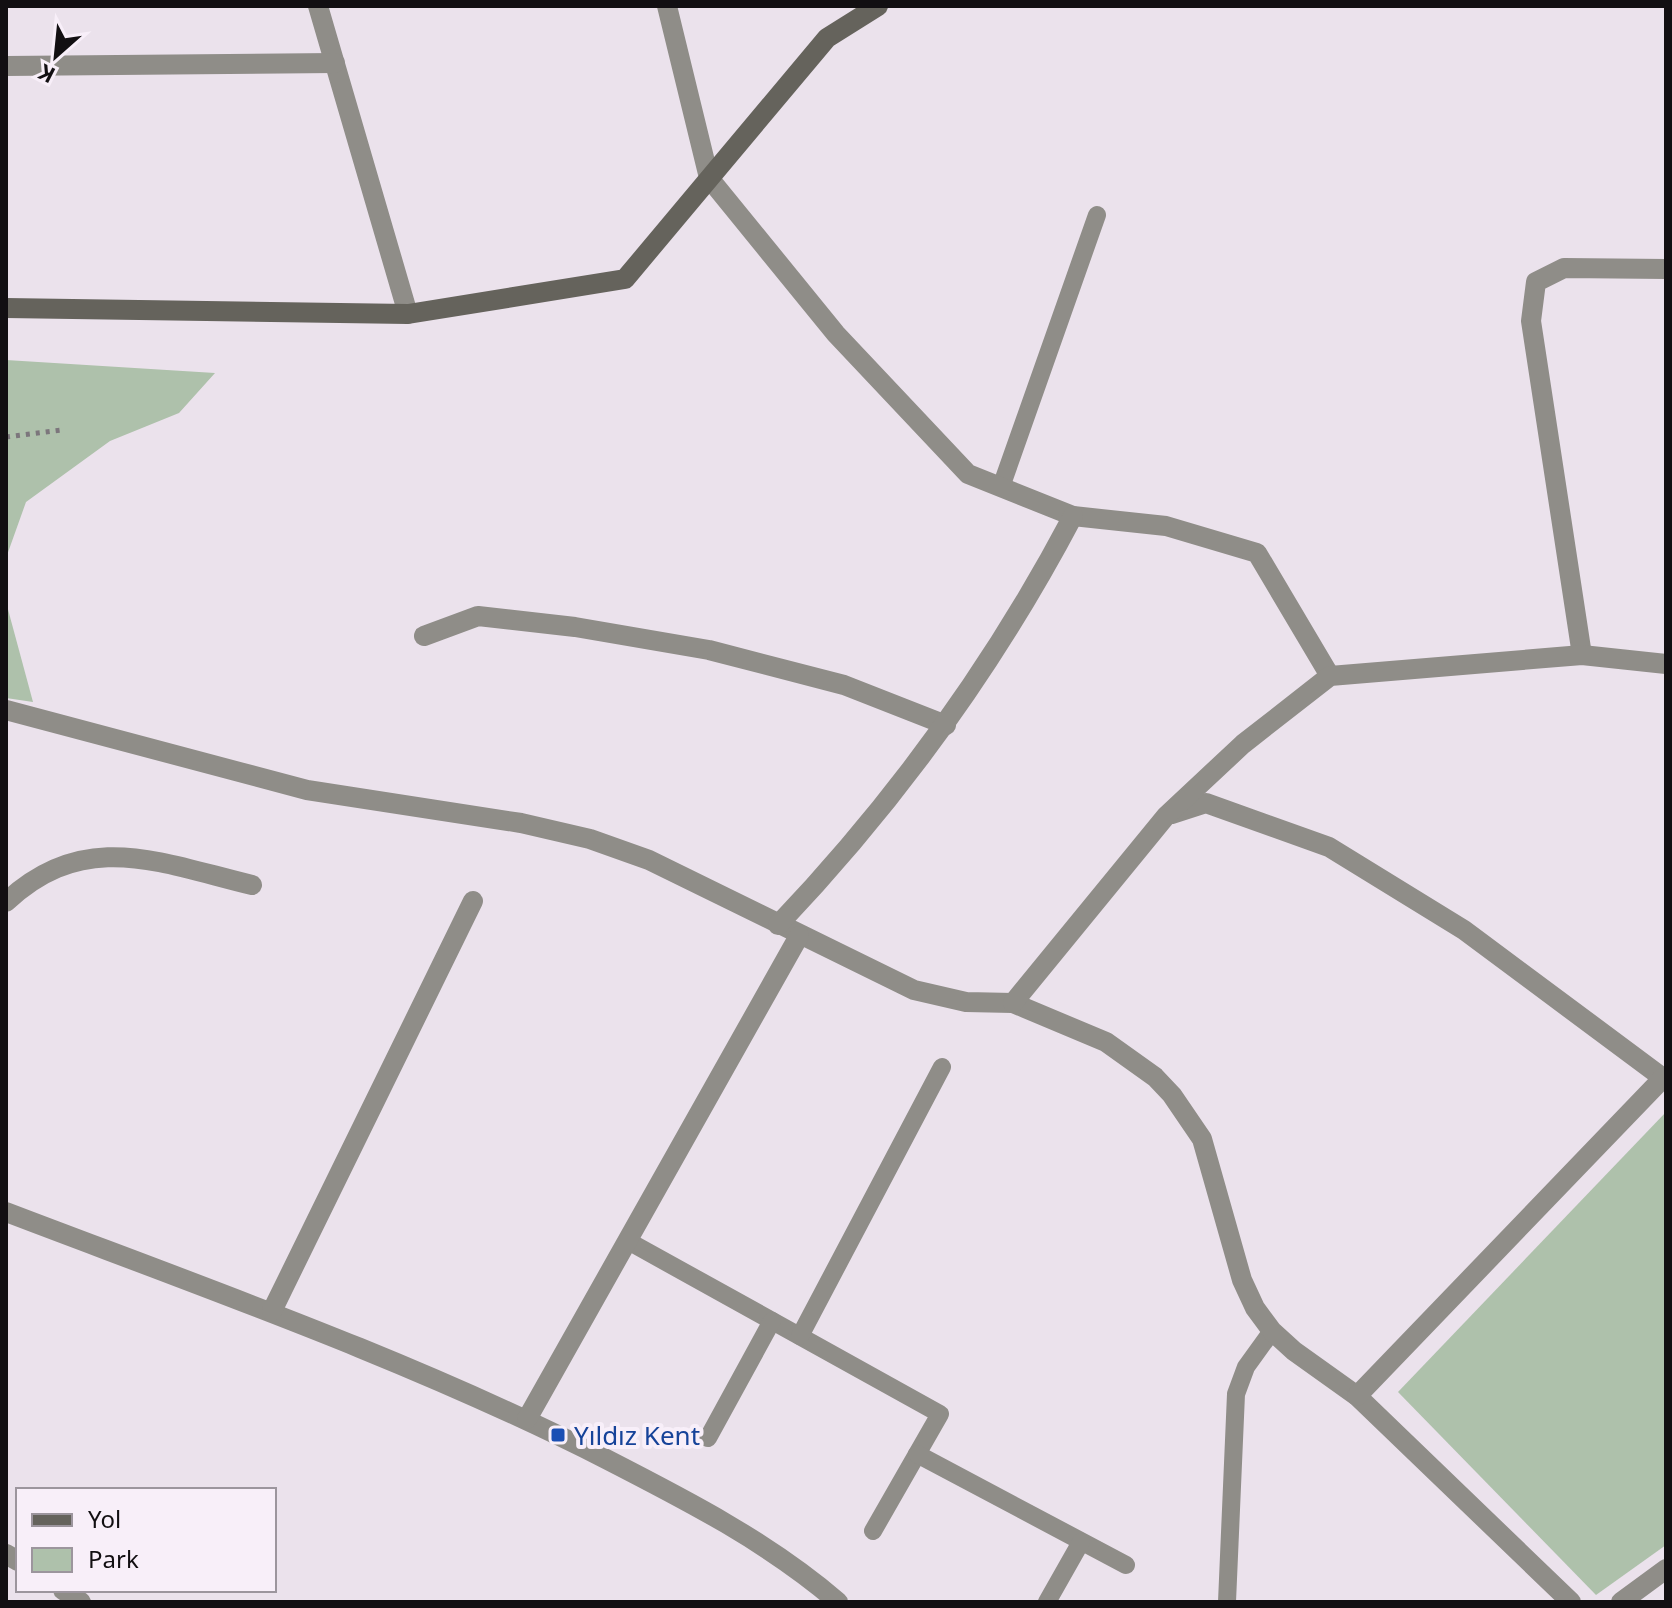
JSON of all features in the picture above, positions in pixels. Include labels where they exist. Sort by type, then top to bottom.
[{"type":"main road","points":[[6,308],[408,314],[625,279],[827,38],[878,6]]},
{"type":"street","points":[[318,6],[408,314]]},
{"type":"street","points":[[667,6],[709,178],[847,346],[968,474],[1073,516],[1166,526],[1257,553],[1330,676]]},
{"type":"street","points":[[6,66],[335,63]]},
{"type":"street","points":[[1582,655],[1531,321],[1536,282],[1564,268],[1666,269]]},
{"type":"street","points":[[778,925],[841,858],[946,725],[1031,596],[1073,516]]},
{"type":"street","points":[[424,636],[478,616],[575,627],[709,650],[844,685],[946,725]]},
{"type":"street","points":[[1013,1003],[1166,816],[1243,744],[1330,676],[1582,655],[1666,664]]},
{"type":"street","points":[[6,710],[307,790],[532,825],[590,839],[649,860],[914,990],[966,1002],[1013,1003],[1106,1042],[1130,1056],[1172,1095],[1202,1139],[1242,1280],[1255,1308],[1272,1331],[1357,1396],[1571,1602]]},
{"type":"street","points":[[1166,816],[1206,803],[1329,847],[1464,930],[1664,1079],[1357,1396]]},
{"type":"street","points":[[6,902],[46,871],[70,861],[112,855],[133,857],[252,885]]},
{"type":"street","points":[[272,1311],[473,901]]},
{"type":"street","points":[[527,1419],[799,936]]},
{"type":"street","points":[[6,1212],[272,1311],[527,1419],[729,1523],[773,1551],[838,1602]]},
{"type":"street","points":[[1621,1602],[1666,1569]]},
{"type":"lane","points":[[1001,487],[1097,215]]},
{"type":"lane","points":[[800,1336],[942,1067]]},
{"type":"lane","points":[[628,1241],[940,1414],[873,1531]]},
{"type":"lane","points":[[708,1438],[772,1321]]},
{"type":"lane","points":[[1227,1602],[1236,1394],[1246,1367],[1272,1331]]},
{"type":"lane","points":[[917,1454],[1126,1565]]},
{"type":"lane","points":[[1047,1602],[1081,1542]]},
{"type":"path","points":[[6,437],[62,430]]},
{"type":"green space","points":[[6,360],[215,373],[179,413],[110,441],[26,502],[6,558]]},
{"type":"green space","points":[[6,602],[33,702],[6,698]]},
{"type":"green space","points":[[1666,1112],[1666,1545],[1596,1595],[1398,1392]]},
{"type":"place","name":"Yıldız Kent","points":[[558,1435]]}]
